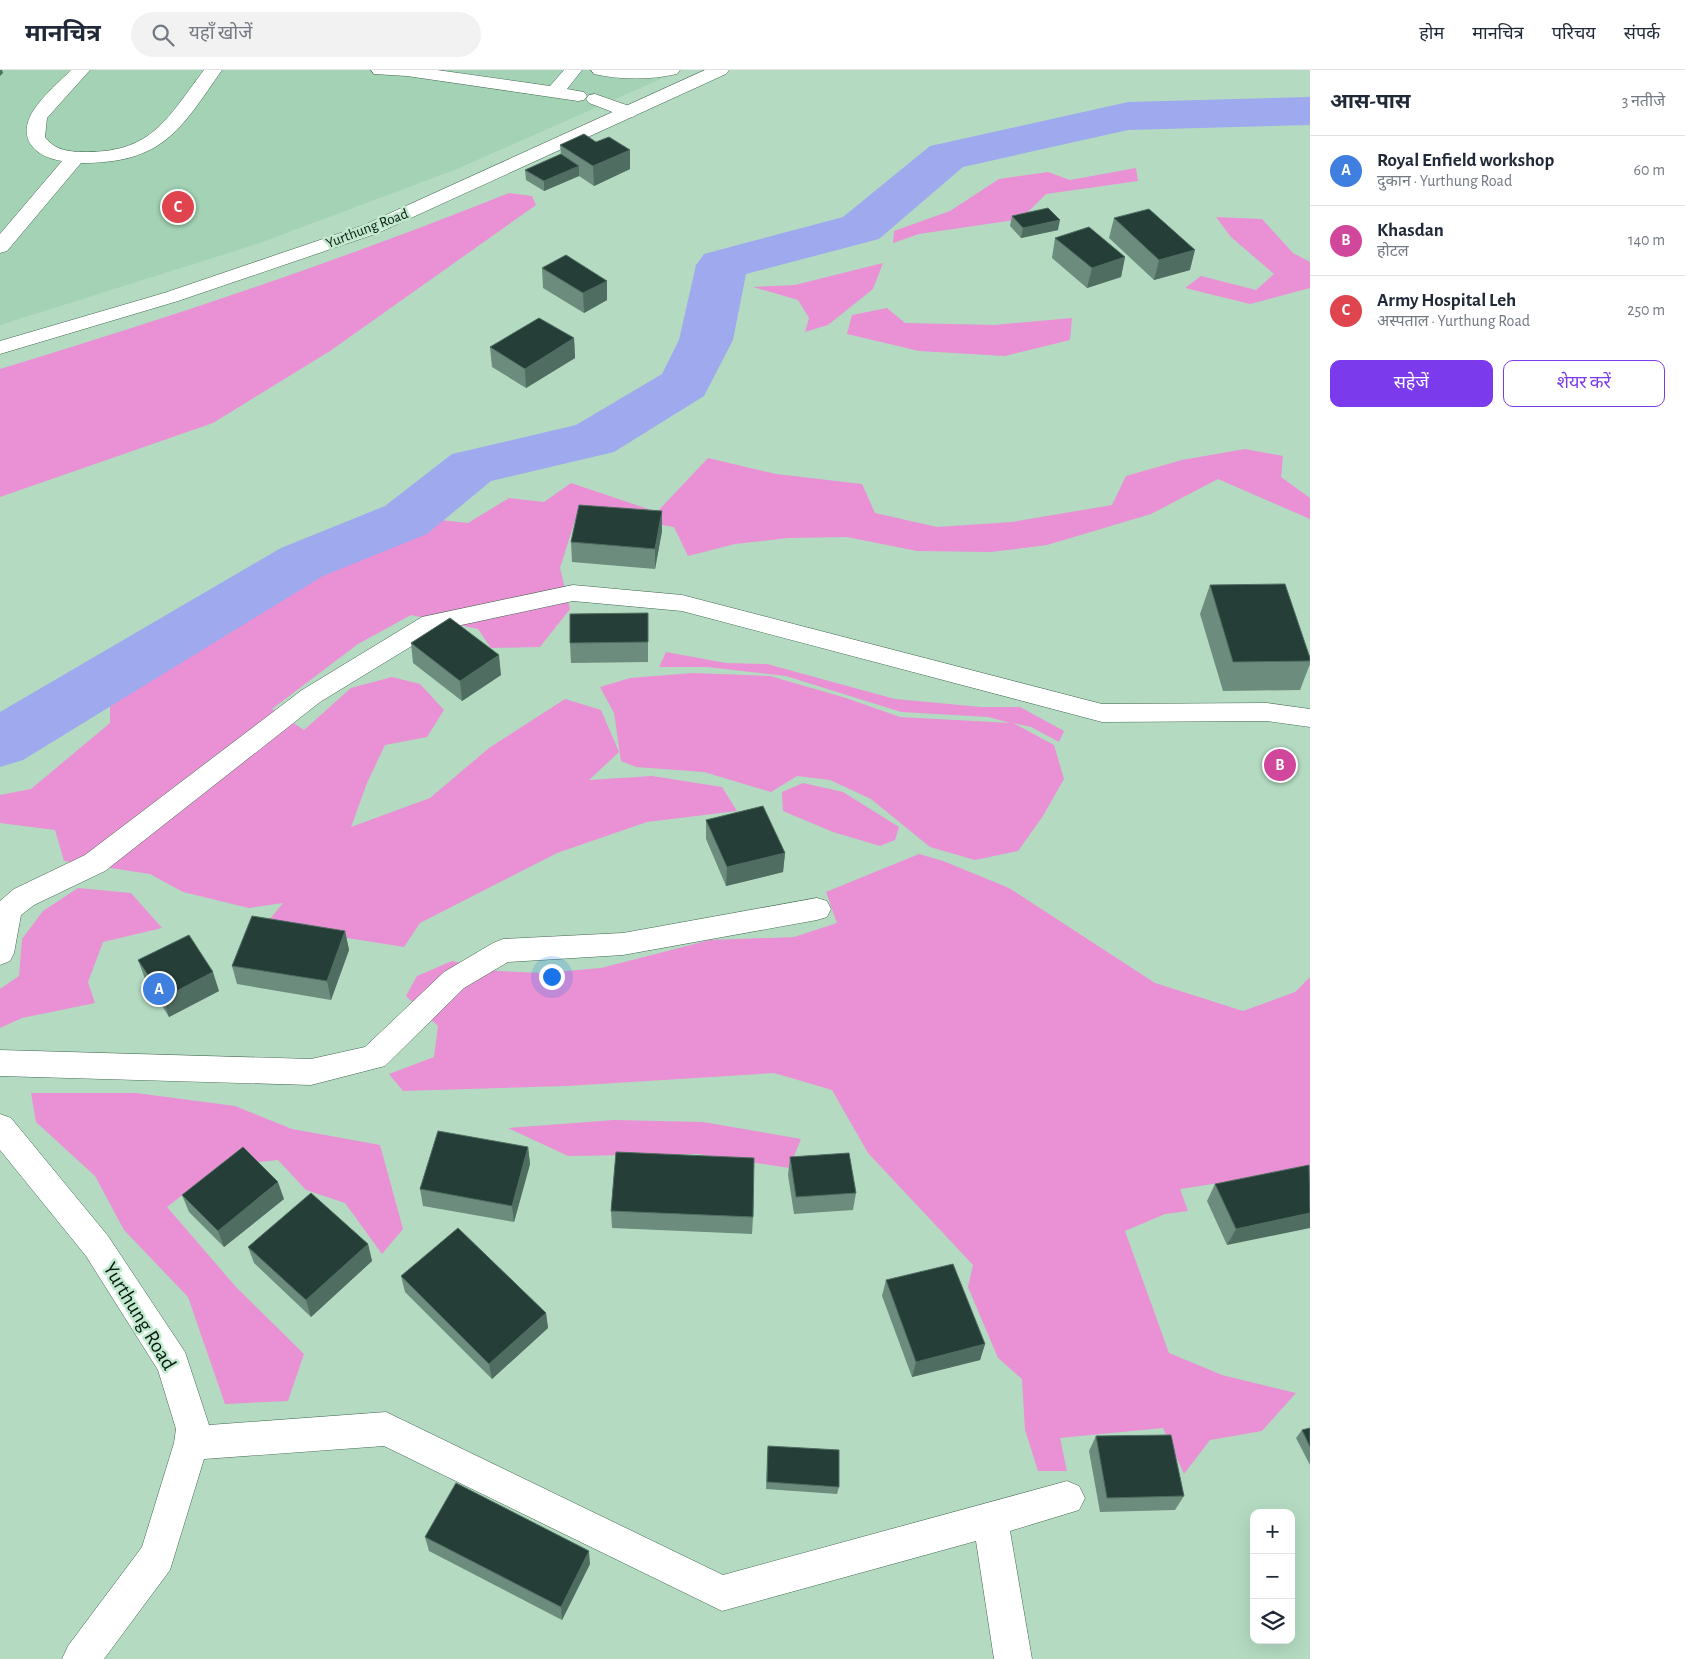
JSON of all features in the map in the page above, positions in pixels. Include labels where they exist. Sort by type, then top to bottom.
[{"type":"street","points":[[81,70],[37,120],[34,133],[40,144],[54,153],[75,158],[98,159],[122,155],[144,148],[160,138],[213,70]]},
{"type":"street","points":[[380,70],[407,71],[586,97],[628,112]]},
{"type":"street","points":[[555,92],[573,70]]},
{"type":"street","points":[[600,70],[636,74],[671,70]]},
{"type":"street","name":"Yurthung Road","points":[[0,348],[171,297],[371,229],[720,70]]},
{"type":"street","points":[[0,246],[75,158]]},
{"type":"street","points":[[0,953],[8,910],[24,897],[95,863],[311,696],[431,623],[573,593],[682,604],[1102,713],[1267,712],[1310,718]]},
{"type":"street","points":[[0,1063],[311,1072],[374,1058],[454,980],[503,951],[623,944],[817,909]]},
{"type":"street","name":"Yurthung Road","points":[[0,1127],[97,1246],[173,1363],[193,1429],[191,1443],[157,1558],[81,1659]]},
{"type":"street","points":[[191,1443],[386,1429],[722,1593],[1067,1498]]},
{"type":"street","points":[[990,1520],[1013,1659]]},
{"type":"shaded area","points":[[0,70],[681,70],[457,169],[257,244],[0,325]]},
{"type":"shaded area","points":[[1136,168],[1138,181],[1046,194],[1021,219],[919,234],[893,243],[894,231],[950,211],[999,179],[1048,172],[1070,180]]},
{"type":"shaded area","points":[[509,193],[532,196],[536,205],[330,351],[213,423],[0,497],[0,369],[256,287]]},
{"type":"shaded area","points":[[1216,217],[1262,219],[1293,253],[1310,262],[1310,288],[1250,304],[1185,288],[1201,276],[1256,290],[1274,274],[1231,237]]},
{"type":"shaded area","points":[[883,263],[873,289],[828,325],[805,332],[809,318],[798,300],[753,287],[795,285]]},
{"type":"shaded area","points":[[887,308],[905,323],[994,325],[1072,318],[1070,340],[1005,356],[919,351],[847,334],[852,315]]},
{"type":"shaded area","points":[[1245,449],[1283,456],[1281,477],[1310,498],[1310,519],[1218,479],[1151,514],[1047,545],[991,552],[917,551],[847,537],[788,538],[735,544],[688,556],[674,527],[578,511],[560,568],[570,609],[540,647],[491,648],[478,629],[411,615],[358,644],[272,709],[304,730],[351,688],[392,677],[420,684],[444,710],[427,737],[385,745],[367,783],[351,827],[430,798],[489,748],[565,699],[601,710],[619,752],[589,780],[652,776],[722,787],[737,811],[647,822],[557,853],[420,923],[404,947],[265,925],[283,903],[249,908],[183,892],[150,874],[64,861],[55,830],[0,823],[0,795],[31,789],[110,723],[110,694],[198,650],[256,607],[337,565],[440,520],[468,523],[509,498],[544,502],[571,483],[657,512],[708,458],[776,474],[862,484],[875,513],[937,527],[1012,522],[1112,505],[1126,476],[1182,460]]},
{"type":"shaded area","points":[[666,652],[726,663],[767,664],[895,699],[981,707],[1020,707],[1064,731],[1059,742],[1031,727],[1013,723],[1054,745],[1064,779],[1043,816],[1018,851],[975,860],[930,847],[871,799],[830,780],[797,776],[771,792],[704,772],[636,767],[621,761],[614,713],[600,687],[630,678],[693,673],[770,676],[846,698],[900,717],[1011,723],[988,717],[901,712],[786,676],[707,667],[659,667]]},
{"type":"shaded area","points":[[803,783],[843,792],[899,827],[895,840],[880,846],[833,832],[783,811],[782,792]]},
{"type":"shaded area","points":[[919,854],[943,861],[1009,888],[1155,983],[1243,1011],[1295,992],[1310,977],[1310,1174],[1304,1170],[1180,1189],[1188,1211],[1165,1214],[1125,1231],[1169,1353],[1222,1375],[1296,1393],[1262,1431],[1210,1440],[1184,1474],[1163,1428],[1060,1438],[1067,1471],[1038,1471],[1025,1430],[1022,1379],[998,1358],[968,1287],[973,1265],[868,1153],[832,1090],[774,1073],[567,1086],[403,1091],[389,1074],[434,1057],[438,1026],[406,996],[417,976],[452,961],[497,971],[542,973],[601,968],[710,940],[794,937],[837,923],[826,892]]},
{"type":"shaded area","points":[[78,888],[131,893],[162,928],[103,942],[88,982],[95,1003],[22,1018],[0,1028],[0,989],[19,976],[22,939],[43,911]]},
{"type":"shaded area","points":[[31,1093],[136,1093],[235,1106],[292,1129],[380,1145],[403,1229],[382,1254],[345,1203],[306,1190],[278,1160],[220,1166],[167,1207],[236,1287],[304,1354],[288,1401],[225,1404],[188,1297],[124,1230],[95,1176],[36,1122]]},
{"type":"shaded area","points":[[614,1120],[703,1122],[801,1139],[789,1168],[698,1154],[568,1156],[508,1128]]},
{"type":"building","points":[[584,134],[596,142],[609,137],[630,150],[593,166],[560,145]]},
{"type":"building","points":[[561,154],[579,166],[544,181],[525,170]]},
{"type":"building","points":[[1048,208],[1060,220],[1023,228],[1012,216]]},
{"type":"building","points":[[1149,209],[1195,250],[1159,260],[1114,218]]},
{"type":"building","points":[[1089,227],[1125,257],[1092,268],[1055,238]]},
{"type":"building","points":[[566,255],[607,281],[583,293],[542,268]]},
{"type":"building","points":[[539,318],[574,338],[525,369],[490,347]]},
{"type":"building","points":[[579,505],[662,511],[655,549],[571,542]]},
{"type":"building","points":[[1285,584],[1310,661],[1233,662],[1210,585]]},
{"type":"building","points":[[648,613],[648,642],[570,643],[570,614]]},
{"type":"building","points":[[450,618],[499,655],[460,681],[411,643]]},
{"type":"building","points":[[763,806],[785,853],[727,867],[706,820]]},
{"type":"building","points":[[252,916],[345,931],[327,981],[232,966]]},
{"type":"building","points":[[189,935],[213,972],[163,998],[138,960]]},
{"type":"building","points":[[438,1131],[528,1147],[512,1206],[420,1189]]},
{"type":"building","points":[[243,1147],[278,1182],[218,1231],[182,1195]]},
{"type":"building","points":[[616,1152],[754,1158],[753,1217],[611,1211]]},
{"type":"building","points":[[849,1153],[856,1193],[796,1197],[790,1157]]},
{"type":"building","points":[[1309,1165],[1310,1213],[1236,1229],[1215,1184]]},
{"type":"building","points":[[311,1193],[368,1244],[306,1300],[248,1247]]},
{"type":"building","points":[[458,1228],[546,1313],[489,1364],[401,1276]]},
{"type":"building","points":[[953,1264],[985,1344],[916,1362],[886,1280]]},
{"type":"building","points":[[1310,1428],[1310,1447],[1302,1430]]},
{"type":"building","points":[[1171,1435],[1184,1496],[1107,1498],[1096,1436]]},
{"type":"building","points":[[768,1446],[839,1450],[839,1487],[767,1482]]},
{"type":"building","points":[[456,1483],[589,1551],[561,1607],[425,1537]]},
{"type":"waterway","points":[[0,743],[302,562],[406,520],[472,467],[594,439],[684,384],[706,340],[722,265],[861,228],[947,156],[1128,116],[1310,111]]},
{"type":"place","name":"Army Hospital Leh","points":[[178,207]]},
{"type":"place","name":"Khasdan","points":[[1280,765]]},
{"type":"place","name":"Royal Enfield workshop","points":[[159,989]]}]
